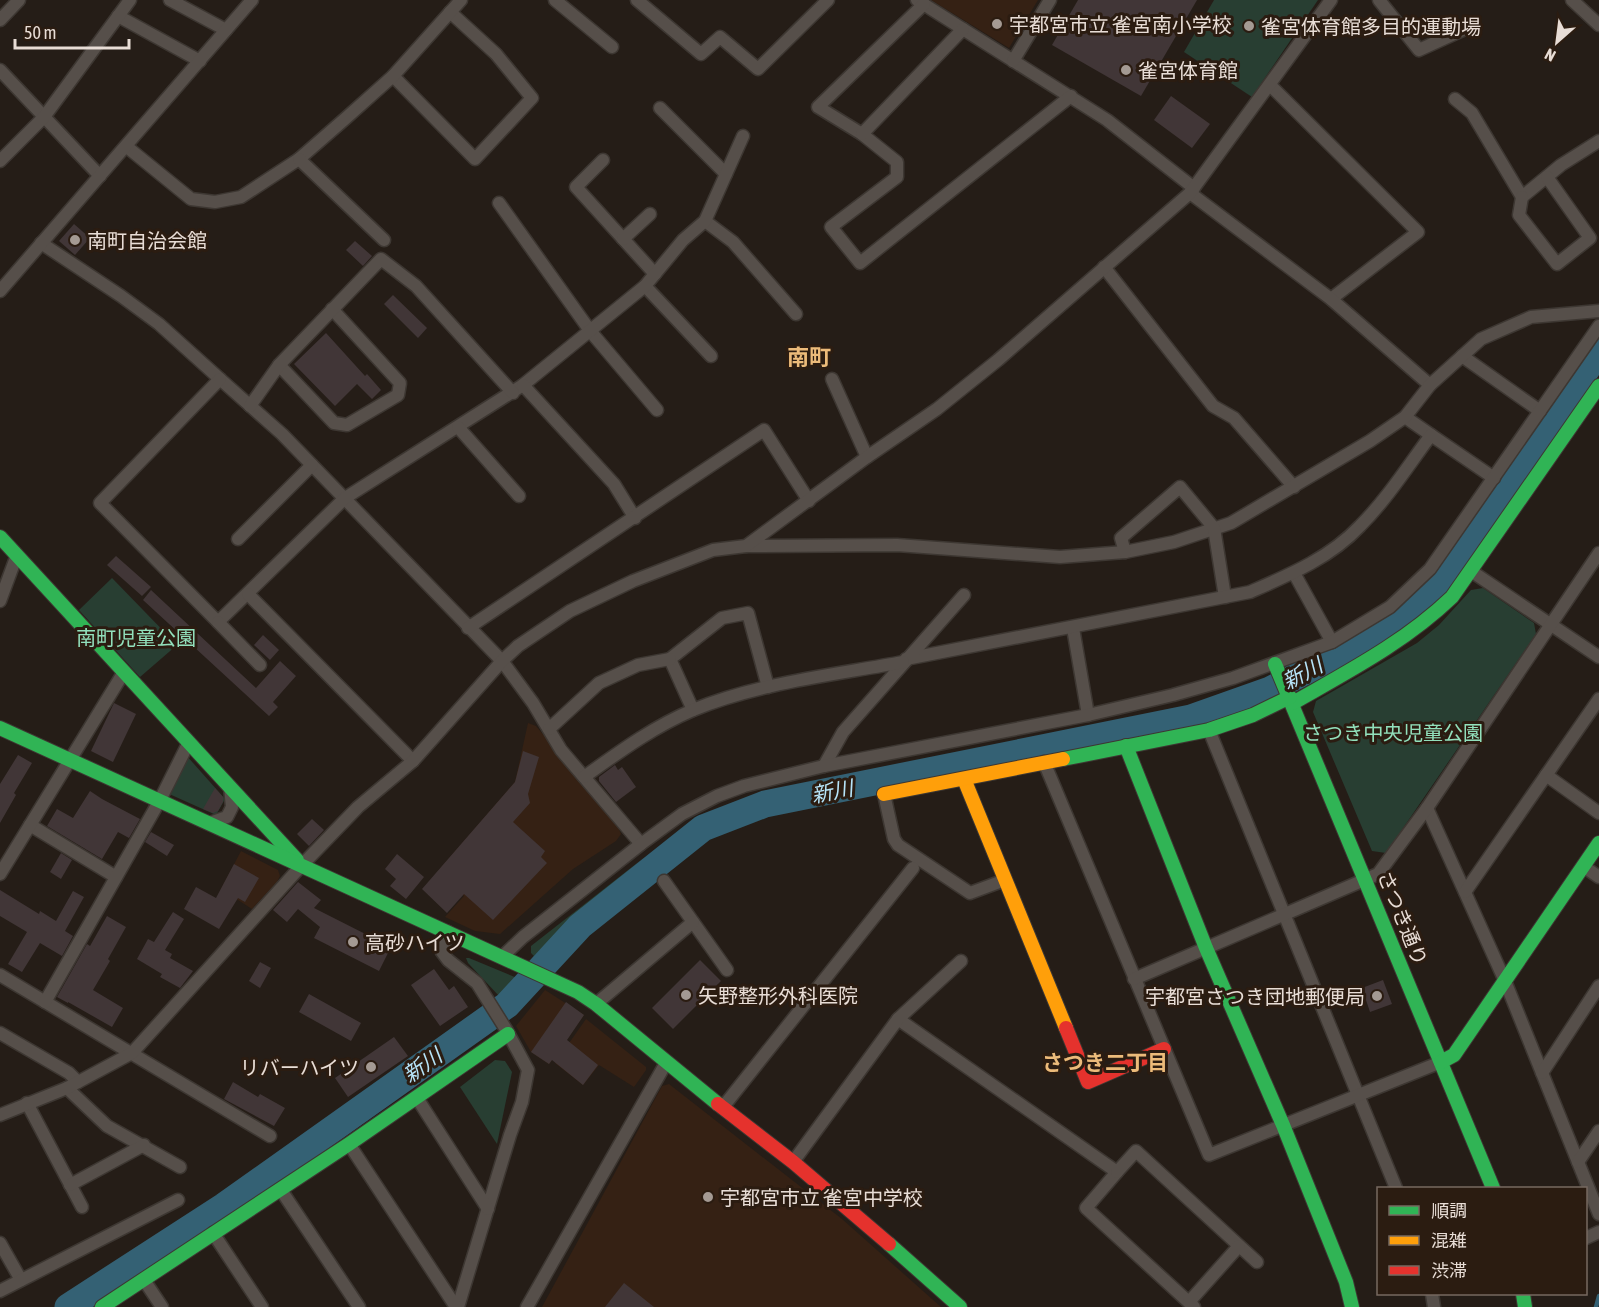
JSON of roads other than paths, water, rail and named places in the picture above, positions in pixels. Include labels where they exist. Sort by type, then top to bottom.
[{"type":"street","points":[[0,20],[19,0]]},
{"type":"street","points":[[170,0],[226,30]]},
{"type":"street","points":[[0,291],[252,0]]},
{"type":"street","points":[[127,147],[191,199],[215,202],[241,197],[299,159],[393,76],[460,0]]},
{"type":"street","points":[[555,0],[612,47]]},
{"type":"street","points":[[637,0],[701,54],[720,37],[758,69],[828,0]]},
{"type":"street","points":[[1013,61],[1050,0]]},
{"type":"street","points":[[746,546],[937,409],[998,360],[1192,190],[1331,0]]},
{"type":"street","points":[[1379,0],[1419,50],[1465,29]]},
{"type":"street","points":[[1572,0],[1599,25]]},
{"type":"street","points":[[0,161],[44,117],[118,16],[125,2]]},
{"type":"street","points":[[1071,96],[860,263],[831,227],[897,177],[897,162],[862,134],[818,107],[920,2],[1071,96],[1107,120],[1331,299],[1430,385]]},
{"type":"street","points":[[393,76],[475,159],[532,98],[496,54],[450,12]]},
{"type":"street","points":[[118,16],[200,61]]},
{"type":"street","points":[[862,134],[963,29]]},
{"type":"street","points":[[0,70],[100,176]]},
{"type":"street","points":[[1270,85],[1418,232],[1331,299]]},
{"type":"street","points":[[1455,99],[1472,113],[1522,196],[1519,215],[1557,264],[1590,238],[1547,177]]},
{"type":"street","points":[[660,108],[726,174]]},
{"type":"street","points":[[218,622],[345,498],[518,389],[645,286],[683,240],[705,221],[743,136]]},
{"type":"street","points":[[1522,196],[1561,165],[1599,141]]},
{"type":"street","points":[[299,159],[384,240]]},
{"type":"street","points":[[603,160],[576,187],[655,274]]},
{"type":"street","points":[[499,203],[591,332],[657,410]]},
{"type":"street","points":[[623,239],[650,214]]},
{"type":"street","points":[[705,221],[733,242],[796,314]]},
{"type":"street","points":[[41,243],[159,324],[312,465],[502,661],[533,703],[561,750],[642,844]]},
{"type":"street","points":[[250,406],[279,364],[381,259],[416,286],[614,484],[635,518]]},
{"type":"street","points":[[1104,267],[1213,405],[1234,418],[1294,487]]},
{"type":"street","points":[[645,286],[711,356]]},
{"type":"street","points":[[279,364],[333,423],[347,425],[398,395],[400,383],[332,309]]},
{"type":"street","points":[[0,1114],[72,1085],[132,1053],[302,865],[358,807],[413,761],[502,661],[518,646],[570,611],[623,586],[713,550],[746,546],[897,545],[1060,557],[1125,552],[1174,542],[1231,523],[1370,441],[1405,417],[1430,385],[1481,339],[1531,317],[1599,311]]},
{"type":"street","points":[[503,956],[523,937],[682,814],[717,796],[744,786],[824,766],[1088,716],[1277,670],[1332,642],[1390,607],[1419,582],[1449,544],[1599,326]]},
{"type":"street","points":[[1462,356],[1540,411]]},
{"type":"street","points":[[220,378],[100,503],[260,665]]},
{"type":"street","points":[[832,379],[867,457]]},
{"type":"street","points":[[1005,880],[970,893],[898,845],[894,839],[884,794],[1209,730],[1253,715],[1412,634],[1452,597],[1599,386]]},
{"type":"street","points":[[1405,417],[1494,478]]},
{"type":"street","points":[[458,427],[519,496]]},
{"type":"street","points":[[468,628],[764,430],[809,501]]},
{"type":"street","points":[[584,777],[641,737],[693,710],[731,696],[1250,592],[1326,555],[1359,528],[1385,499],[1431,435]]},
{"type":"street","points":[[238,539],[312,465]]},
{"type":"street","points":[[1125,552],[1121,538],[1180,487],[1214,528],[1225,597]]},
{"type":"street","points":[[0,537],[302,865]]},
{"type":"street","points":[[1134,978],[1378,874],[1427,808],[1599,553]]},
{"type":"street","points":[[0,602],[17,555]]},
{"type":"street","points":[[1471,571],[1599,657]]},
{"type":"street","points":[[1293,573],[1332,642]]},
{"type":"street","points":[[248,594],[413,761]]},
{"type":"street","points":[[824,766],[843,732],[964,595]]},
{"type":"street","points":[[549,729],[599,683],[638,665],[670,659],[722,618],[748,613],[768,687]]},
{"type":"street","points":[[1073,628],[1088,716]]},
{"type":"street","points":[[670,659],[693,710]]},
{"type":"street","name":"さつき通り","points":[[1277,670],[1493,1187]]},
{"type":"street","points":[[0,874],[124,672]]},
{"type":"street","points":[[1465,892],[1599,699]]},
{"type":"street","points":[[0,728],[503,956],[550,978],[596,1004],[666,1063],[851,1210],[960,1307]]},
{"type":"street","points":[[1209,730],[1396,1187]]},
{"type":"street","points":[[45,1002],[160,800],[189,742]]},
{"type":"street","points":[[1126,746],[1206,948],[1283,1125],[1346,1282],[1352,1307]]},
{"type":"street","points":[[1044,762],[1209,1155],[1454,1055],[1599,843]]},
{"type":"street","points":[[1546,775],[1599,813]]},
{"type":"street","points":[[964,779],[1088,1082],[1164,1049]]},
{"type":"street","points":[[210,823],[227,817],[232,807],[230,787]]},
{"type":"street","points":[[1427,808],[1505,981],[1599,1214]]},
{"type":"street","points":[[30,825],[116,877]]},
{"type":"street","points":[[1583,866],[1599,877]]},
{"type":"street","points":[[723,1107],[913,868]]},
{"type":"street","points":[[664,881],[727,970]]},
{"type":"street","points":[[596,1004],[693,922]]},
{"type":"street","points":[[448,932],[442,952],[448,960],[477,983],[528,1070],[522,1102],[457,1307]]},
{"type":"street","points":[[793,1162],[898,1019],[961,961]]},
{"type":"street","points":[[0,975],[270,1136]]},
{"type":"street","points":[[1542,1072],[1599,986]]},
{"type":"street","points":[[898,1019],[1117,1172]]},
{"type":"street","points":[[0,1033],[69,1073],[72,1085],[107,1126],[180,1167]]},
{"type":"street","points":[[102,1307],[281,1190],[508,1034]]},
{"type":"street","points":[[527,1307],[666,1063]]},
{"type":"street","points":[[417,1098],[488,1209]]},
{"type":"street","points":[[27,1103],[82,1207]]},
{"type":"street","points":[[1578,1162],[1599,1131]]},
{"type":"street","points":[[349,1144],[457,1307]]},
{"type":"street","points":[[70,1185],[144,1146]]},
{"type":"street","points":[[1239,1246],[1191,1304],[1086,1208],[1136,1152],[1257,1262]]},
{"type":"street","points":[[281,1190],[359,1307]]},
{"type":"street","points":[[0,1291],[178,1200]]},
{"type":"street","points":[[213,1233],[262,1307]]},
{"type":"street","points":[[0,1243],[21,1280]]},
{"type":"street","points":[[144,1280],[162,1307]]},
{"type":"waterway","name":"新川","points":[[68,1307],[224,1206],[507,1005],[580,926],[703,828],[765,804],[1191,718],[1270,690],[1378,633],[1438,584],[1455,563],[1599,351]]},
{"type":"waterway","points":[[1596,1307],[1599,1296]]},
{"type":"place","name":"宇都宮市立 雀宮南小学校","points":[[997,24]]},
{"type":"place","name":"雀宮体育館多目的運動場","points":[[1249,26]]},
{"type":"place","name":"雀宮体育館","points":[[1126,70]]},
{"type":"place","name":"南町自治会館","points":[[75,240]]},
{"type":"place","name":"高砂ハイツ","points":[[353,942]]},
{"type":"place","name":"矢野整形外科医院","points":[[686,995]]},
{"type":"place","name":"宇都宮さつき団地郵便局","points":[[1377,996]]},
{"type":"place","name":"リバーハイツ","points":[[371,1067]]},
{"type":"place","name":"宇都宮市立 雀宮中学校","points":[[708,1197]]},
{"type":"district","name":"南町","points":[[809,357]]},
{"type":"district","name":"さつき二丁目","points":[[1105,1062]]},
{"type":"park label","name":"南町児童公園","points":[[136,637]]},
{"type":"park label","name":"さつき中央児童公園","points":[[1393,732]]}]
